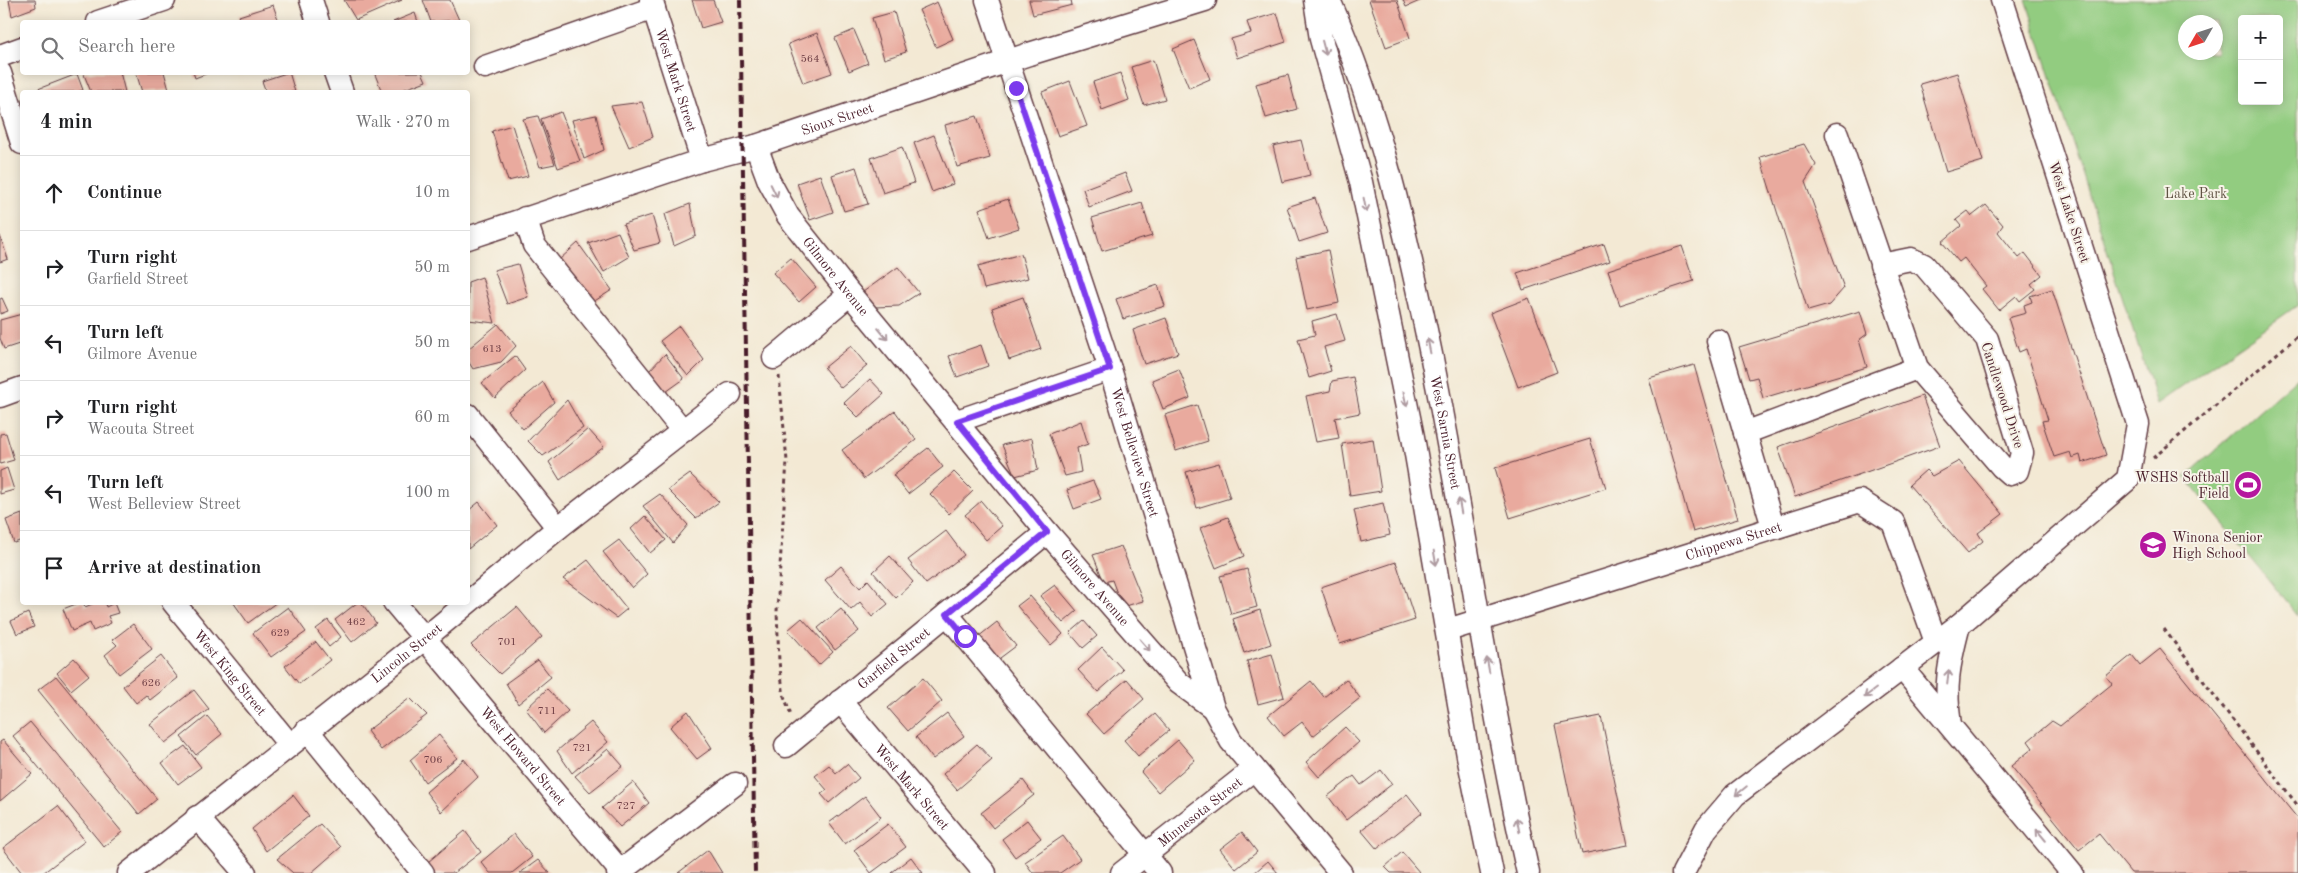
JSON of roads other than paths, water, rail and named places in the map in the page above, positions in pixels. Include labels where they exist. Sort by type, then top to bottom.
[{"type":"street","points":[[104,20],[164,0]]},
{"type":"street","points":[[311,0],[317,20]]},
{"type":"street","name":"West Belleview Street","points":[[987,0],[1110,369],[1213,708]]},
{"type":"street","name":"Sioux Street","points":[[470,237],[702,160],[756,146],[1007,62],[1205,0]]},
{"type":"street","points":[[1315,0],[1321,39],[1360,182],[1413,437],[1448,630],[1468,756],[1492,873]]},
{"type":"street","name":"West Sarnia Street","points":[[1329,0],[1344,33],[1374,124],[1408,242],[1448,440],[1502,745],[1528,873]]},
{"type":"street","name":"West Lake Street","points":[[1959,625],[2128,479],[2138,424],[2002,0]]},
{"type":"street","points":[[485,68],[652,4]]},
{"type":"street","name":"West Mark Street","points":[[652,4],[702,160]]},
{"type":"street","points":[[0,56],[20,49]]},
{"type":"street","points":[[0,73],[20,137]]},
{"type":"street","points":[[336,75],[341,90]]},
{"type":"street","name":"Candlewood Drive","points":[[1836,134],[1881,264],[1917,368],[2002,467],[2010,474],[2017,471],[2022,453],[1987,338],[1924,265],[1911,260],[1881,264]]},
{"type":"street","name":"Gilmore Avenue","points":[[756,146],[768,180],[788,216],[850,294],[1047,532],[1179,683],[1213,708],[1227,734],[1340,873]]},
{"type":"street","points":[[525,218],[534,245],[683,431]]},
{"type":"street","points":[[774,358],[850,294]]},
{"type":"street","points":[[1718,341],[1773,528]]},
{"type":"street","points":[[1746,433],[1917,368]]},
{"type":"street","points":[[957,421],[1110,369]]},
{"type":"street","points":[[0,396],[20,389]]},
{"type":"street","name":"Lincoln Street","points":[[470,601],[558,528],[730,394]]},
{"type":"street","points":[[470,418],[558,528]]},
{"type":"street","name":"Chippewa Street","points":[[1448,630],[1860,501],[1893,522],[1936,642]]},
{"type":"street","name":"Garfield Street","points":[[794,740],[1047,532]]},
{"type":"street","name":"West King Street","points":[[174,605],[289,744]]},
{"type":"street","name":"West Howard Street","points":[[396,605],[620,872]]},
{"type":"street","name":"Lincoln Street","points":[[129,873],[465,605]]},
{"type":"street","points":[[947,614],[1160,873]]},
{"type":"street","points":[[1684,873],[1706,828],[1735,795],[1959,625]]},
{"type":"street","points":[[1950,725],[1946,699],[1949,664],[1959,625]]},
{"type":"street","points":[[1902,668],[2072,873]]},
{"type":"street","name":"West Mark Street","points":[[840,702],[986,873]]},
{"type":"street","points":[[307,730],[423,873]]},
{"type":"street","name":"Minnesota Street","points":[[1122,873],[1254,769]]},
{"type":"street","points":[[620,872],[735,784]]},
{"type":"street","points":[[198,817],[245,873]]},
{"type":"railway","points":[[740,0],[755,873]]},
{"type":"place","name":"WSHS Softball Field","points":[[2248,485]]},
{"type":"place","name":"Winona Senior High School","points":[[2153,545]]},
{"type":"park label","name":"Lake Park","points":[[2196,193]]}]
